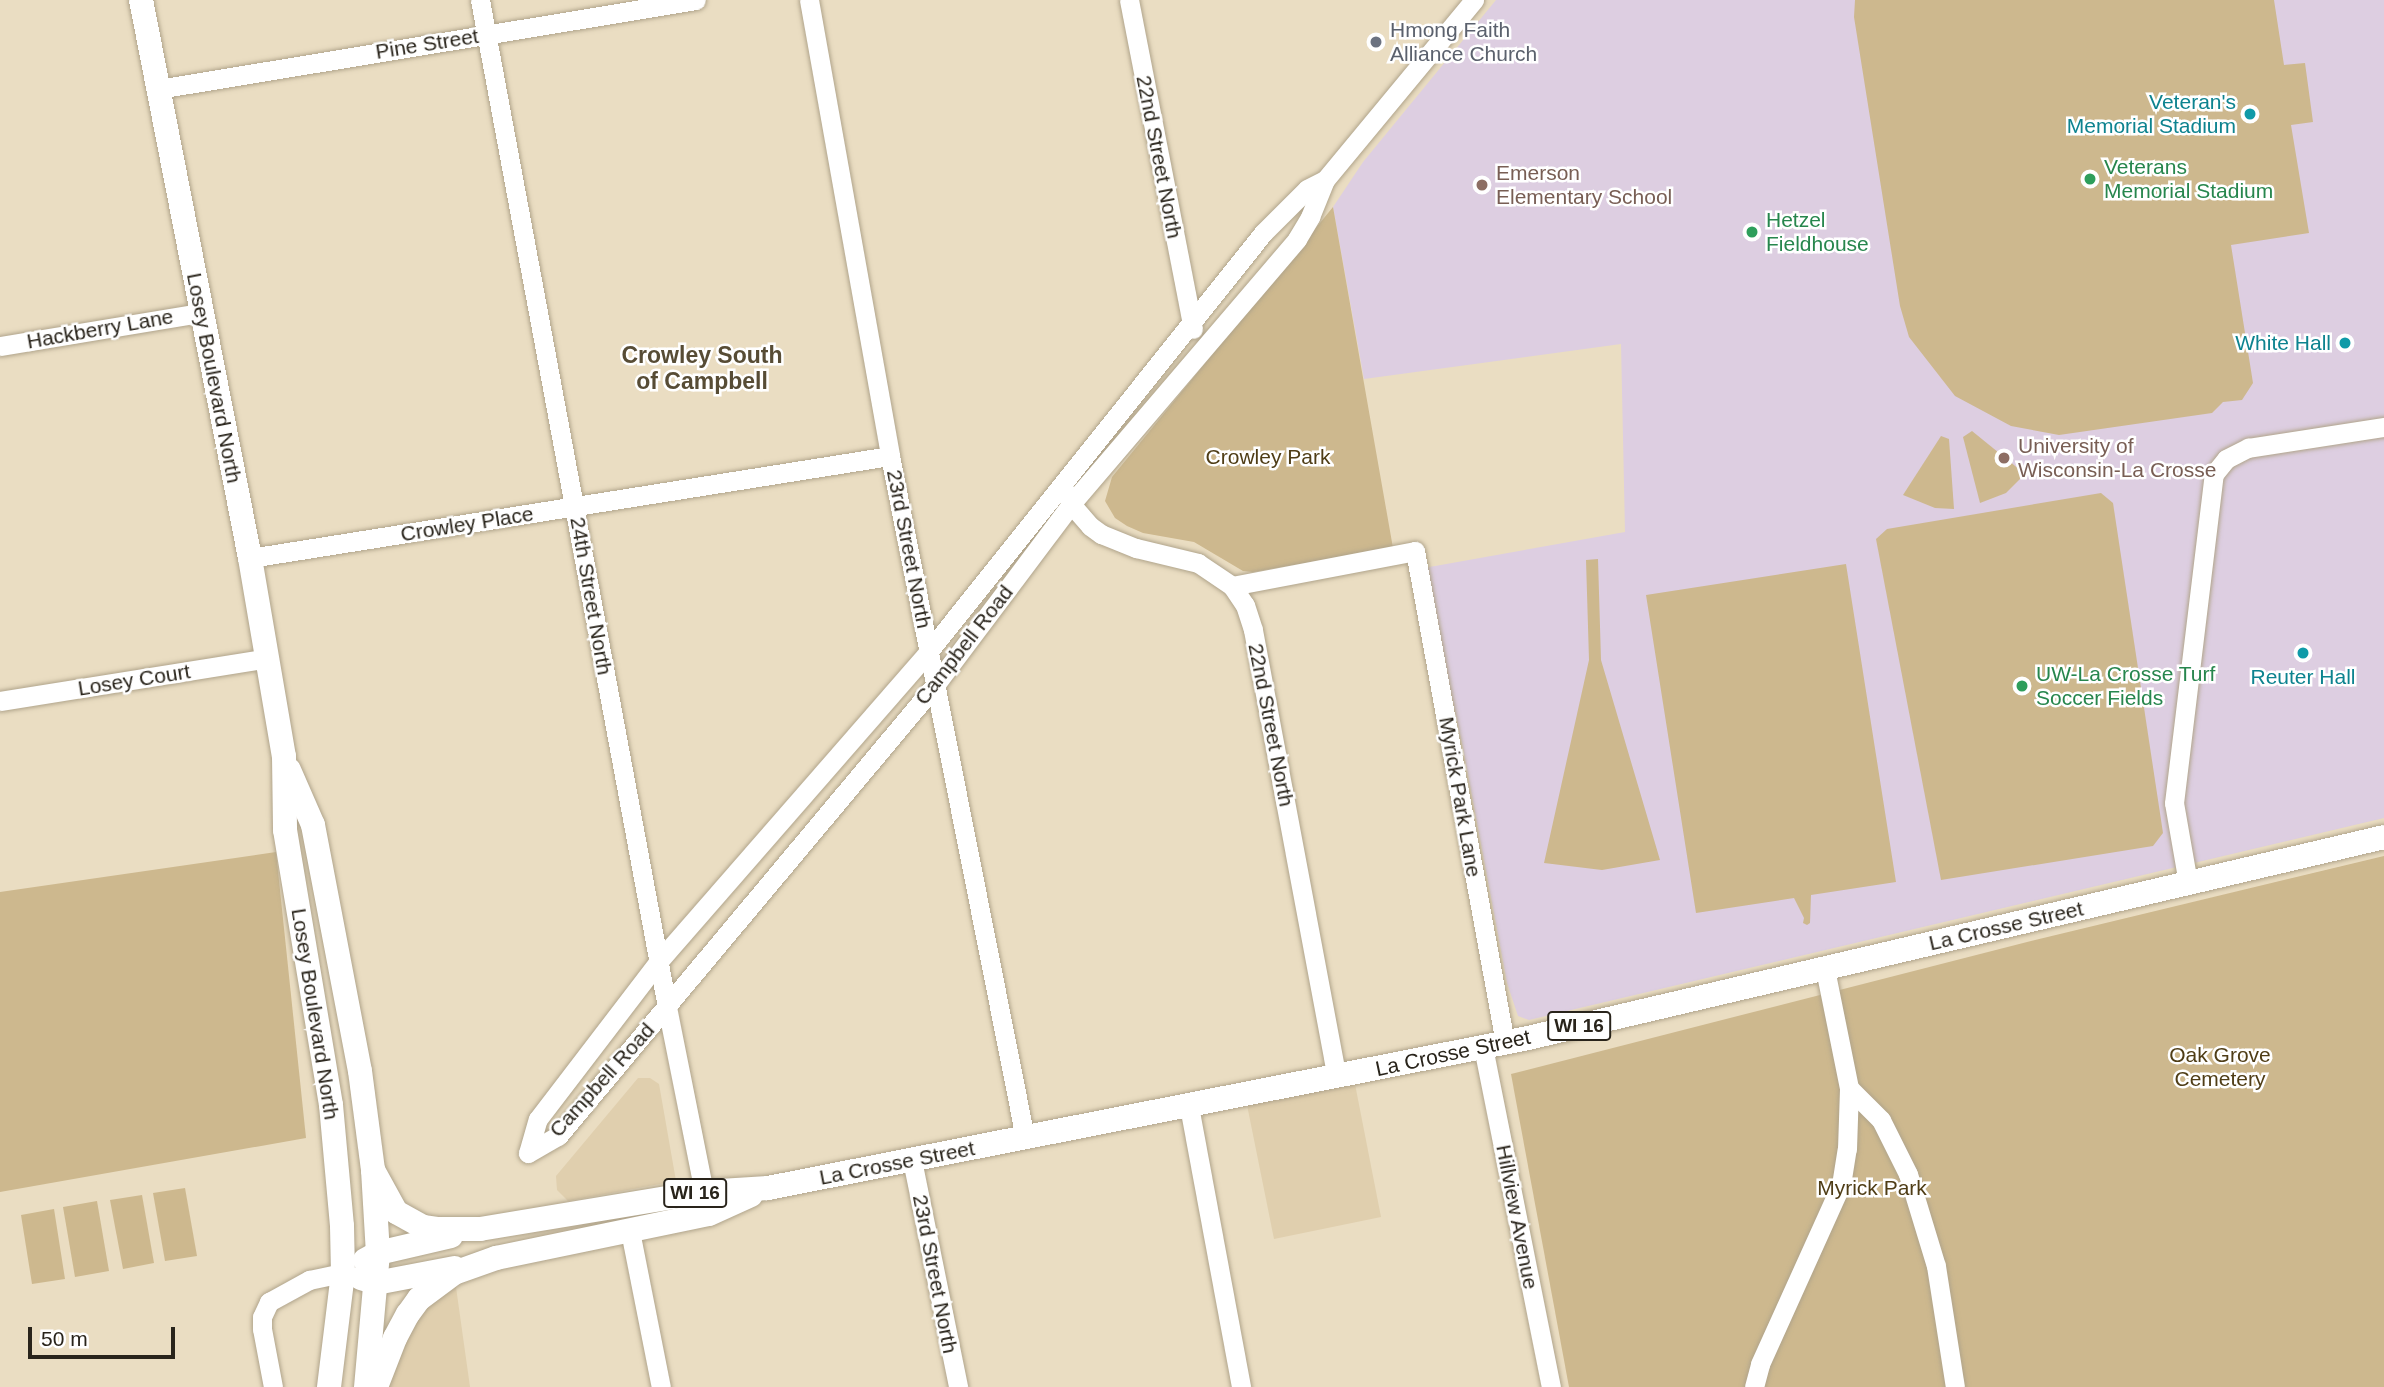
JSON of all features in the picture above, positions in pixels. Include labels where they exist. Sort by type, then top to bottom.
[{"type":"main road","name":"Losey Boulevard North","points":[[141,0],[200,313],[250,558],[284,756],[285,830],[331,1105],[344,1273],[329,1387]]},
{"type":"main road","name":"Losey Boulevard North","points":[[284,756],[313,825],[360,1071],[373,1170],[378,1252],[366,1387]]},
{"type":"main road","name":"La Crosse Street","points":[[480,1229],[704,1192],[768,1188],[1494,1045],[2384,837]]},
{"type":"main road","points":[[373,1170],[388,1201],[406,1220],[430,1228],[480,1229]]},
{"type":"main road","points":[[344,1273],[376,1283],[473,1265],[709,1214],[768,1188]]},
{"type":"main road","points":[[344,1273],[378,1252],[480,1229]]},
{"type":"main road","points":[[376,1387],[395,1338],[419,1300],[454,1273],[473,1265]]},
{"type":"street","name":"24th Street North","points":[[480,0],[658,962],[704,1192]]},
{"type":"street","name":"Pine Street","points":[[158,89],[696,0]]},
{"type":"street","name":"23rd Street North","points":[[809,0],[890,456],[1025,1138]]},
{"type":"street","name":"22nd Street North","points":[[1129,0],[1198,356]]},
{"type":"street","name":"Campbell Road","points":[[1325,180],[1307,189],[1289,205],[1063,480],[929,651],[658,962],[538,1119],[528,1153],[558,1136],[936,684],[1071,504],[1297,239],[1310,217],[1325,180],[1474,0]]},
{"type":"street","name":"Hackberry Lane","points":[[0,346],[200,313]]},
{"type":"street","points":[[2188,883],[2174,803],[2214,474],[2226,459],[2248,447],[2384,427]]},
{"type":"street","name":"Crowley Place","points":[[250,558],[890,456]]},
{"type":"street","name":"22nd Street North","points":[[1063,480],[1071,504],[1090,527],[1136,548],[1198,563],[1232,586],[1245,605],[1253,629],[1337,1077]]},
{"type":"street","name":"Myrick Park Lane","points":[[1232,586],[1415,551],[1494,1045]]},
{"type":"street","name":"Losey Court","points":[[0,701],[267,658]]},
{"type":"street","points":[[1754,1387],[1760,1364],[1841,1185],[1847,1149],[1849,1088],[1825,969]]},
{"type":"street","name":"Hillview Avenue","points":[[1494,1045],[1551,1387]]},
{"type":"street","points":[[1849,1088],[1881,1120],[1908,1174],[1936,1266],[1955,1387]]},
{"type":"street","points":[[1189,1106],[1241,1387]]},
{"type":"street","name":"23rd Street North","points":[[912,1160],[958,1387]]},
{"type":"street","points":[[630,1231],[661,1387]]},
{"type":"street","points":[[273,1387],[262,1329],[262,1317],[269,1302],[309,1280],[344,1273]]},
{"type":"shaded area","name":"University of Wisconsin-La Crosse","points":[[1496,0],[2384,0],[2384,818],[1529,1020],[1518,1016],[1507,983],[1463,748],[1424,568],[1625,532],[1621,344],[1364,379],[1333,207],[1363,162]]},
{"type":"shaded area","points":[[1353,1074],[1381,1217],[1274,1239],[1245,1095]]},
{"type":"shaded area","points":[[638,1078],[650,1078],[659,1084],[676,1181],[568,1201],[557,1190],[556,1176]]},
{"type":"shaded area","points":[[454,1273],[470,1387],[376,1387],[395,1338]]},
{"type":"green space","name":"Veterans Memorial Stadium","points":[[1855,0],[2274,0],[2284,65],[2305,63],[2313,122],[2291,125],[2309,233],[2231,245],[2253,383],[2242,400],[2223,402],[2212,413],[2059,435],[2011,426],[1955,396],[1909,337],[1900,306],[1854,17]]},
{"type":"green space","name":"Crowley Park","points":[[1333,207],[1393,548],[1253,572],[1243,571],[1194,542],[1143,533],[1115,518],[1105,501],[1112,477]]},
{"type":"green space","points":[[1972,431],[2025,474],[2006,493],[1980,503],[1963,437]]},
{"type":"green space","points":[[1941,436],[1949,439],[1954,509],[1935,508],[1903,495]]},
{"type":"green space","name":"UW-La Crosse Turf Soccer Fields","points":[[2101,493],[2113,503],[2163,833],[2153,846],[1941,880],[1876,539],[1887,529]]},
{"type":"green space","points":[[1598,559],[1601,660],[1660,860],[1602,870],[1544,863],[1589,660],[1586,560]]},
{"type":"green space","points":[[1846,564],[1896,882],[1811,895],[1810,923],[1807,925],[1803,923],[1804,918],[1794,898],[1696,913],[1646,595]]},
{"type":"green space","points":[[276,852],[306,1138],[0,1192],[0,892]]},
{"type":"green space","points":[[2384,856],[2384,1387],[1569,1387],[1511,1074],[2031,941]]},
{"type":"green space","points":[[185,1188],[197,1256],[165,1261],[153,1193]]},
{"type":"green space","points":[[142,1195],[154,1263],[123,1269],[110,1200]]},
{"type":"green space","points":[[97,1201],[109,1271],[75,1277],[63,1207]]},
{"type":"green space","points":[[54,1209],[65,1279],[32,1284],[21,1215]]},
{"type":"place","name":"Hmong Faith Alliance Church","points":[[1376,42]]},
{"type":"place","name":"Veteran's Memorial Stadium","points":[[2250,114]]},
{"type":"place","name":"Veterans Memorial Stadium","points":[[2090,179]]},
{"type":"place","name":"Emerson Elementary School","points":[[1482,185]]},
{"type":"place","name":"Hetzel Fieldhouse","points":[[1752,232]]},
{"type":"place","name":"White Hall","points":[[2345,343]]},
{"type":"place","name":"University of Wisconsin-La Crosse","points":[[2004,458]]},
{"type":"place","name":"Reuter Hall","points":[[2303,653]]},
{"type":"place","name":"UW-La Crosse Turf Soccer Fields","points":[[2022,686]]},
{"type":"district","name":"Crowley South of Campbell","points":[[702,368]]},
{"type":"park label","name":"Oak Grove Cemetery","points":[[2220,1067]]},
{"type":"park label","name":"Myrick Park","points":[[1872,1188]]}]
